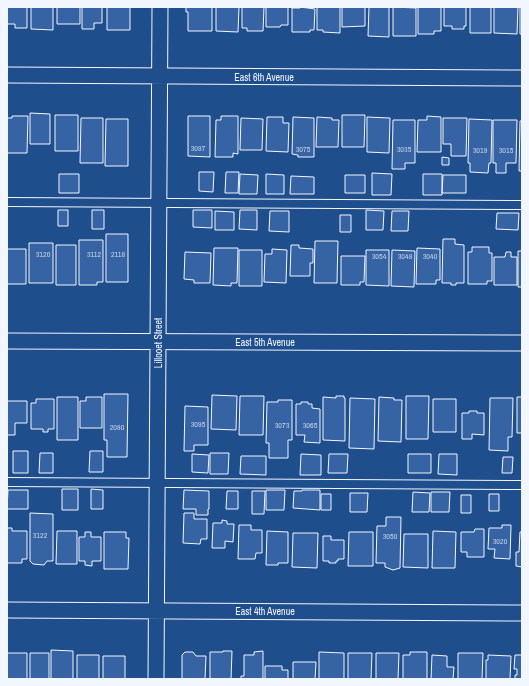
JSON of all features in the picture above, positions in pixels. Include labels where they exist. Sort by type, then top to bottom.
[{"type":"street","name":"Lillooet Street","points":[[156,679],[160,7]]},
{"type":"street","name":"East 6th Avenue","points":[[7,76],[522,78]]},
{"type":"street","name":"East 5th Avenue","points":[[7,341],[522,343]]},
{"type":"street","name":"East 4th Avenue","points":[[7,610],[522,613]]},
{"type":"lane","points":[[7,202],[522,205]]},
{"type":"lane","points":[[7,482],[522,485]]},
{"type":"building","points":[[7,7],[27,7],[27,28],[15,28],[15,24],[7,24]]},
{"type":"building","points":[[31,7],[53,7],[53,30],[31,29]]},
{"type":"building","points":[[57,7],[80,7],[80,24],[57,24]]},
{"type":"building","points":[[82,7],[102,7],[102,23],[94,23],[94,29],[82,29]]},
{"type":"building","points":[[107,7],[130,7],[130,30],[107,30]]},
{"type":"building","points":[[186,7],[212,7],[212,31],[188,31],[188,12],[186,12]]},
{"type":"building","points":[[216,7],[239,7],[238,32],[216,31]]},
{"type":"building","points":[[242,7],[264,7],[263,31],[247,31],[247,28],[242,28]]},
{"type":"building","points":[[266,7],[288,7],[288,25],[281,25],[280,27],[266,27]]},
{"type":"building","points":[[300,7],[315,9],[314,30],[310,30],[310,32],[292,32],[292,8]]},
{"type":"building","points":[[317,7],[340,7],[340,33],[323,32],[323,30],[317,30]]},
{"type":"building","points":[[342,7],[365,7],[365,26],[342,27]]},
{"type":"building","points":[[369,7],[389,7],[389,37],[368,36]]},
{"type":"building","points":[[393,7],[416,8],[416,36],[393,36]]},
{"type":"building","points":[[418,7],[441,7],[441,31],[434,31],[434,34],[418,34]]},
{"type":"building","points":[[444,7],[466,7],[466,26],[464,26],[464,29],[452,29],[452,26],[444,26]]},
{"type":"building","points":[[470,7],[491,7],[491,33],[470,33]]},
{"type":"building","points":[[494,7],[518,7],[517,34],[494,33]]},
{"type":"building","points":[[520,7],[522,7],[522,34],[520,34]]},
{"type":"building","points":[[30,113],[50,114],[50,144],[30,144]]},
{"type":"building","points":[[55,115],[78,115],[78,151],[55,151]]},
{"type":"building","points":[[342,115],[365,115],[364,147],[342,147]]},
{"type":"building","points":[[12,116],[28,116],[27,153],[7,153],[7,118],[12,118]]},
{"type":"building","points":[[188,116],[210,116],[210,157],[188,156]]},
{"type":"building","points":[[221,116],[238,116],[238,154],[233,153],[233,157],[215,157],[216,120],[221,120]]},
{"type":"building","points":[[427,116],[441,117],[441,152],[417,152],[418,120],[427,120]]},
{"type":"building","points":[[267,117],[283,117],[283,123],[289,123],[288,152],[266,151]]},
{"type":"building","points":[[293,117],[314,118],[314,157],[298,157],[298,155],[292,154]]},
{"type":"building","points":[[317,117],[339,120],[338,147],[316,147]]},
{"type":"building","points":[[367,117],[390,118],[389,153],[367,152]]},
{"type":"building","points":[[81,118],[103,118],[103,163],[80,163]]},
{"type":"building","points":[[241,118],[263,119],[262,150],[240,150]]},
{"type":"building","points":[[443,118],[467,118],[466,156],[451,156],[451,144],[443,144]]},
{"type":"building","points":[[106,119],[128,119],[128,166],[105,166]]},
{"type":"building","points":[[469,119],[492,120],[491,163],[489,163],[488,173],[470,172],[470,163],[468,163]]},
{"type":"building","points":[[393,120],[415,120],[415,163],[405,163],[405,169],[392,169]]},
{"type":"building","points":[[493,120],[517,120],[516,163],[506,163],[506,173],[496,173],[496,163],[493,163]]},
{"type":"building","points":[[520,121],[522,121],[522,171],[519,171]]},
{"type":"building","points":[[442,157],[449,158],[449,165],[442,165]]},
{"type":"building","points":[[199,172],[214,172],[213,192],[199,191]]},
{"type":"building","points":[[226,172],[239,172],[238,193],[225,193]]},
{"type":"building","points":[[372,173],[392,174],[391,195],[372,195]]},
{"type":"building","points":[[59,174],[79,174],[79,193],[59,193]]},
{"type":"building","points":[[240,174],[258,175],[257,194],[239,194]]},
{"type":"building","points":[[266,174],[284,175],[284,194],[266,194]]},
{"type":"building","points":[[423,174],[442,174],[442,195],[423,195]]},
{"type":"building","points":[[345,175],[365,175],[365,193],[345,193]]},
{"type":"building","points":[[443,175],[466,175],[466,193],[442,193]]},
{"type":"building","points":[[291,176],[314,177],[314,194],[290,194]]},
{"type":"building","points":[[58,210],[68,210],[68,226],[58,226]]},
{"type":"building","points":[[92,210],[104,210],[104,229],[92,229]]},
{"type":"building","points":[[193,210],[212,210],[212,228],[193,227]]},
{"type":"building","points":[[240,210],[257,210],[257,230],[239,229]]},
{"type":"building","points":[[366,210],[384,211],[383,230],[366,230]]},
{"type":"building","points":[[215,211],[234,212],[234,230],[215,230]]},
{"type":"building","points":[[270,211],[289,211],[289,232],[269,231]]},
{"type":"building","points":[[392,211],[409,211],[408,231],[391,231]]},
{"type":"building","points":[[497,213],[519,213],[518,230],[496,229]]},
{"type":"building","points":[[340,215],[351,215],[351,232],[340,232]]},
{"type":"building","points":[[106,234],[128,234],[128,282],[106,282]]},
{"type":"building","points":[[443,239],[455,239],[455,244],[464,245],[464,283],[456,283],[456,285],[451,285],[451,283],[442,283]]},
{"type":"building","points":[[79,240],[103,240],[103,282],[97,282],[97,285],[79,285]]},
{"type":"building","points":[[315,241],[338,241],[337,283],[314,283]]},
{"type":"building","points":[[29,243],[53,243],[53,283],[29,283]]},
{"type":"building","points":[[56,245],[76,245],[76,285],[56,285]]},
{"type":"building","points":[[291,245],[299,245],[299,248],[313,249],[313,263],[310,263],[310,276],[290,276]]},
{"type":"building","points":[[472,247],[489,247],[489,253],[492,253],[492,281],[487,281],[487,284],[468,284],[468,252],[472,252]]},
{"type":"building","points":[[214,248],[238,248],[237,283],[231,283],[231,286],[213,285]]},
{"type":"building","points":[[417,248],[440,249],[440,280],[436,280],[436,284],[416,284]]},
{"type":"building","points":[[7,249],[26,249],[26,284],[7,284]]},
{"type":"building","points":[[272,249],[287,250],[286,283],[264,282],[265,254],[272,254]]},
{"type":"building","points":[[239,250],[262,250],[262,286],[239,286]]},
{"type":"building","points":[[366,250],[389,250],[389,286],[366,285]]},
{"type":"building","points":[[392,250],[415,251],[414,287],[391,286]]},
{"type":"building","points":[[518,251],[522,251],[522,287],[518,287]]},
{"type":"building","points":[[185,252],[211,253],[210,283],[194,283],[194,280],[184,279]]},
{"type":"building","points":[[506,252],[511,252],[511,257],[517,257],[517,285],[494,285],[494,257],[505,257]]},
{"type":"building","points":[[341,256],[365,256],[364,282],[360,282],[360,285],[341,285]]},
{"type":"building","points":[[104,394],[128,394],[127,457],[107,457],[107,440],[104,440]]},
{"type":"building","points":[[212,395],[237,396],[236,430],[211,429]]},
{"type":"building","points":[[240,396],[264,396],[263,435],[239,435]]},
{"type":"building","points":[[336,396],[344,396],[345,398],[345,441],[323,440],[323,397],[336,398]]},
{"type":"building","points":[[406,396],[429,396],[428,439],[406,439]]},
{"type":"building","points":[[57,397],[78,397],[78,440],[57,440]]},
{"type":"building","points":[[86,397],[102,397],[102,428],[80,428],[80,401],[86,401]]},
{"type":"building","points":[[379,397],[402,400],[401,442],[378,441]]},
{"type":"building","points":[[517,397],[522,397],[522,433],[517,433]]},
{"type":"building","points":[[350,398],[375,399],[374,449],[349,448]]},
{"type":"building","points":[[490,398],[513,398],[512,437],[508,437],[508,451],[489,450]]},
{"type":"building","points":[[36,399],[54,399],[54,429],[48,429],[48,432],[43,432],[43,429],[31,429],[31,403],[36,403]]},
{"type":"building","points":[[433,399],[456,399],[456,432],[433,432]]},
{"type":"building","points":[[278,400],[292,400],[292,440],[288,440],[288,458],[269,458],[269,443],[266,443],[267,402],[278,402]]},
{"type":"building","points":[[7,401],[27,401],[27,423],[15,423],[15,435],[7,435]]},
{"type":"building","points":[[301,402],[308,402],[308,404],[312,404],[312,408],[320,409],[320,443],[304,442],[305,435],[296,435],[296,404],[301,404]]},
{"type":"building","points":[[185,406],[208,407],[208,445],[194,445],[194,451],[184,451]]},
{"type":"building","points":[[469,411],[484,413],[484,435],[472,434],[472,439],[462,439],[462,413],[469,413]]},
{"type":"building","points":[[13,451],[28,451],[28,473],[13,473]]},
{"type":"building","points":[[90,451],[103,451],[103,472],[89,472]]},
{"type":"building","points":[[40,453],[53,453],[53,473],[39,473]]},
{"type":"building","points":[[210,453],[229,453],[228,474],[210,474]]},
{"type":"building","points":[[192,454],[209,455],[208,473],[192,472]]},
{"type":"building","points":[[301,454],[321,455],[321,475],[300,475]]},
{"type":"building","points":[[329,454],[348,454],[347,473],[328,473]]},
{"type":"building","points":[[408,454],[431,454],[431,473],[408,473]]},
{"type":"building","points":[[439,454],[457,454],[457,475],[438,474]]},
{"type":"building","points":[[241,456],[266,456],[266,475],[240,474]]},
{"type":"building","points":[[503,457],[513,457],[512,473],[502,473]]},
{"type":"building","points":[[62,489],[78,489],[78,510],[62,510]]},
{"type":"building","points":[[91,489],[103,490],[103,509],[91,509]]},
{"type":"building","points":[[8,490],[28,490],[28,509],[7,509]]},
{"type":"building","points":[[184,490],[209,491],[208,515],[196,515],[196,509],[183,509]]},
{"type":"building","points":[[266,490],[285,490],[284,510],[266,510]]},
{"type":"building","points":[[320,490],[320,510],[293,508],[294,491]]},
{"type":"building","points":[[227,491],[238,491],[238,509],[226,509]]},
{"type":"building","points":[[252,491],[265,491],[264,514],[252,514]]},
{"type":"building","points":[[413,492],[430,493],[429,512],[412,512]]},
{"type":"building","points":[[431,492],[450,492],[449,512],[431,512]]},
{"type":"building","points":[[350,493],[368,493],[367,512],[350,512]]},
{"type":"building","points":[[321,494],[331,494],[331,510],[321,510]]},
{"type":"building","points":[[489,494],[499,494],[499,511],[489,511]]},
{"type":"building","points":[[461,495],[471,495],[471,513],[461,513]]},
{"type":"building","points":[[30,513],[53,514],[53,561],[47,561],[44,565],[33,564],[30,561]]},
{"type":"building","points":[[184,513],[194,513],[194,519],[207,519],[207,539],[201,539],[200,544],[183,543]]},
{"type":"building","points":[[386,517],[401,517],[400,568],[393,570],[385,567],[385,563],[376,563],[377,526],[386,526]]},
{"type":"building","points":[[222,520],[227,521],[227,524],[234,524],[233,542],[225,541],[225,548],[212,548],[213,523],[222,523]]},
{"type":"building","points":[[239,525],[251,525],[251,530],[262,530],[262,553],[256,553],[255,559],[238,559]]},
{"type":"building","points":[[502,525],[511,525],[510,559],[494,558],[495,549],[488,549],[489,528],[502,528]]},
{"type":"building","points":[[7,528],[12,528],[12,531],[27,531],[27,559],[22,559],[22,563],[7,563]]},
{"type":"building","points":[[475,529],[484,529],[484,557],[467,557],[467,552],[461,552],[461,532],[474,532]]},
{"type":"building","points":[[57,531],[77,531],[77,564],[56,564]]},
{"type":"building","points":[[267,531],[288,532],[288,563],[266,565]]},
{"type":"building","points":[[433,531],[456,532],[455,568],[432,568]]},
{"type":"building","points":[[85,532],[91,532],[91,537],[101,537],[101,561],[92,561],[92,566],[85,565],[85,561],[79,561],[79,537],[85,537]]},
{"type":"building","points":[[104,532],[126,532],[126,538],[129,538],[128,569],[104,569]]},
{"type":"building","points":[[349,532],[373,532],[373,566],[348,566]]},
{"type":"building","points":[[520,532],[522,532],[522,567],[516,566],[516,552],[519,552]]},
{"type":"building","points":[[293,533],[318,533],[317,568],[292,567]]},
{"type":"building","points":[[404,534],[428,534],[428,568],[403,567]]},
{"type":"building","points":[[323,536],[331,536],[331,540],[344,540],[344,559],[338,559],[336,563],[323,561]]},
{"type":"building","points":[[51,650],[73,651],[73,679],[51,679]]},
{"type":"building","points":[[232,651],[231,679],[210,679],[210,652]]},
{"type":"building","points":[[263,651],[263,679],[241,679],[241,676],[244,676],[244,655],[254,655],[254,652]]},
{"type":"building","points":[[185,652],[193,652],[196,656],[206,656],[205,679],[182,679],[182,655]]},
{"type":"building","points":[[319,652],[344,653],[344,679],[319,679]]},
{"type":"building","points":[[410,652],[427,652],[427,679],[403,679],[403,655],[410,655]]},
{"type":"building","points":[[7,653],[27,653],[27,679],[7,679]]},
{"type":"building","points":[[30,653],[49,653],[49,679],[30,679]]},
{"type":"building","points":[[348,653],[372,653],[371,679],[348,679]]},
{"type":"building","points":[[376,653],[399,653],[398,679],[376,679]]},
{"type":"building","points":[[458,653],[483,653],[482,679],[458,679]]},
{"type":"building","points":[[77,655],[99,655],[99,679],[77,679]]},
{"type":"building","points":[[432,655],[447,656],[447,667],[454,667],[453,679],[431,679]]},
{"type":"building","points":[[488,655],[511,656],[510,679],[486,679],[486,660],[488,660]]},
{"type":"building","points":[[515,655],[522,655],[522,679],[515,679],[517,669],[514,669]]},
{"type":"building","points":[[103,656],[125,656],[125,679],[103,679]]},
{"type":"building","points":[[293,662],[316,662],[315,679],[293,679]]},
{"type":"building","points":[[265,666],[282,666],[282,670],[288,670],[288,679],[265,679]]}]
